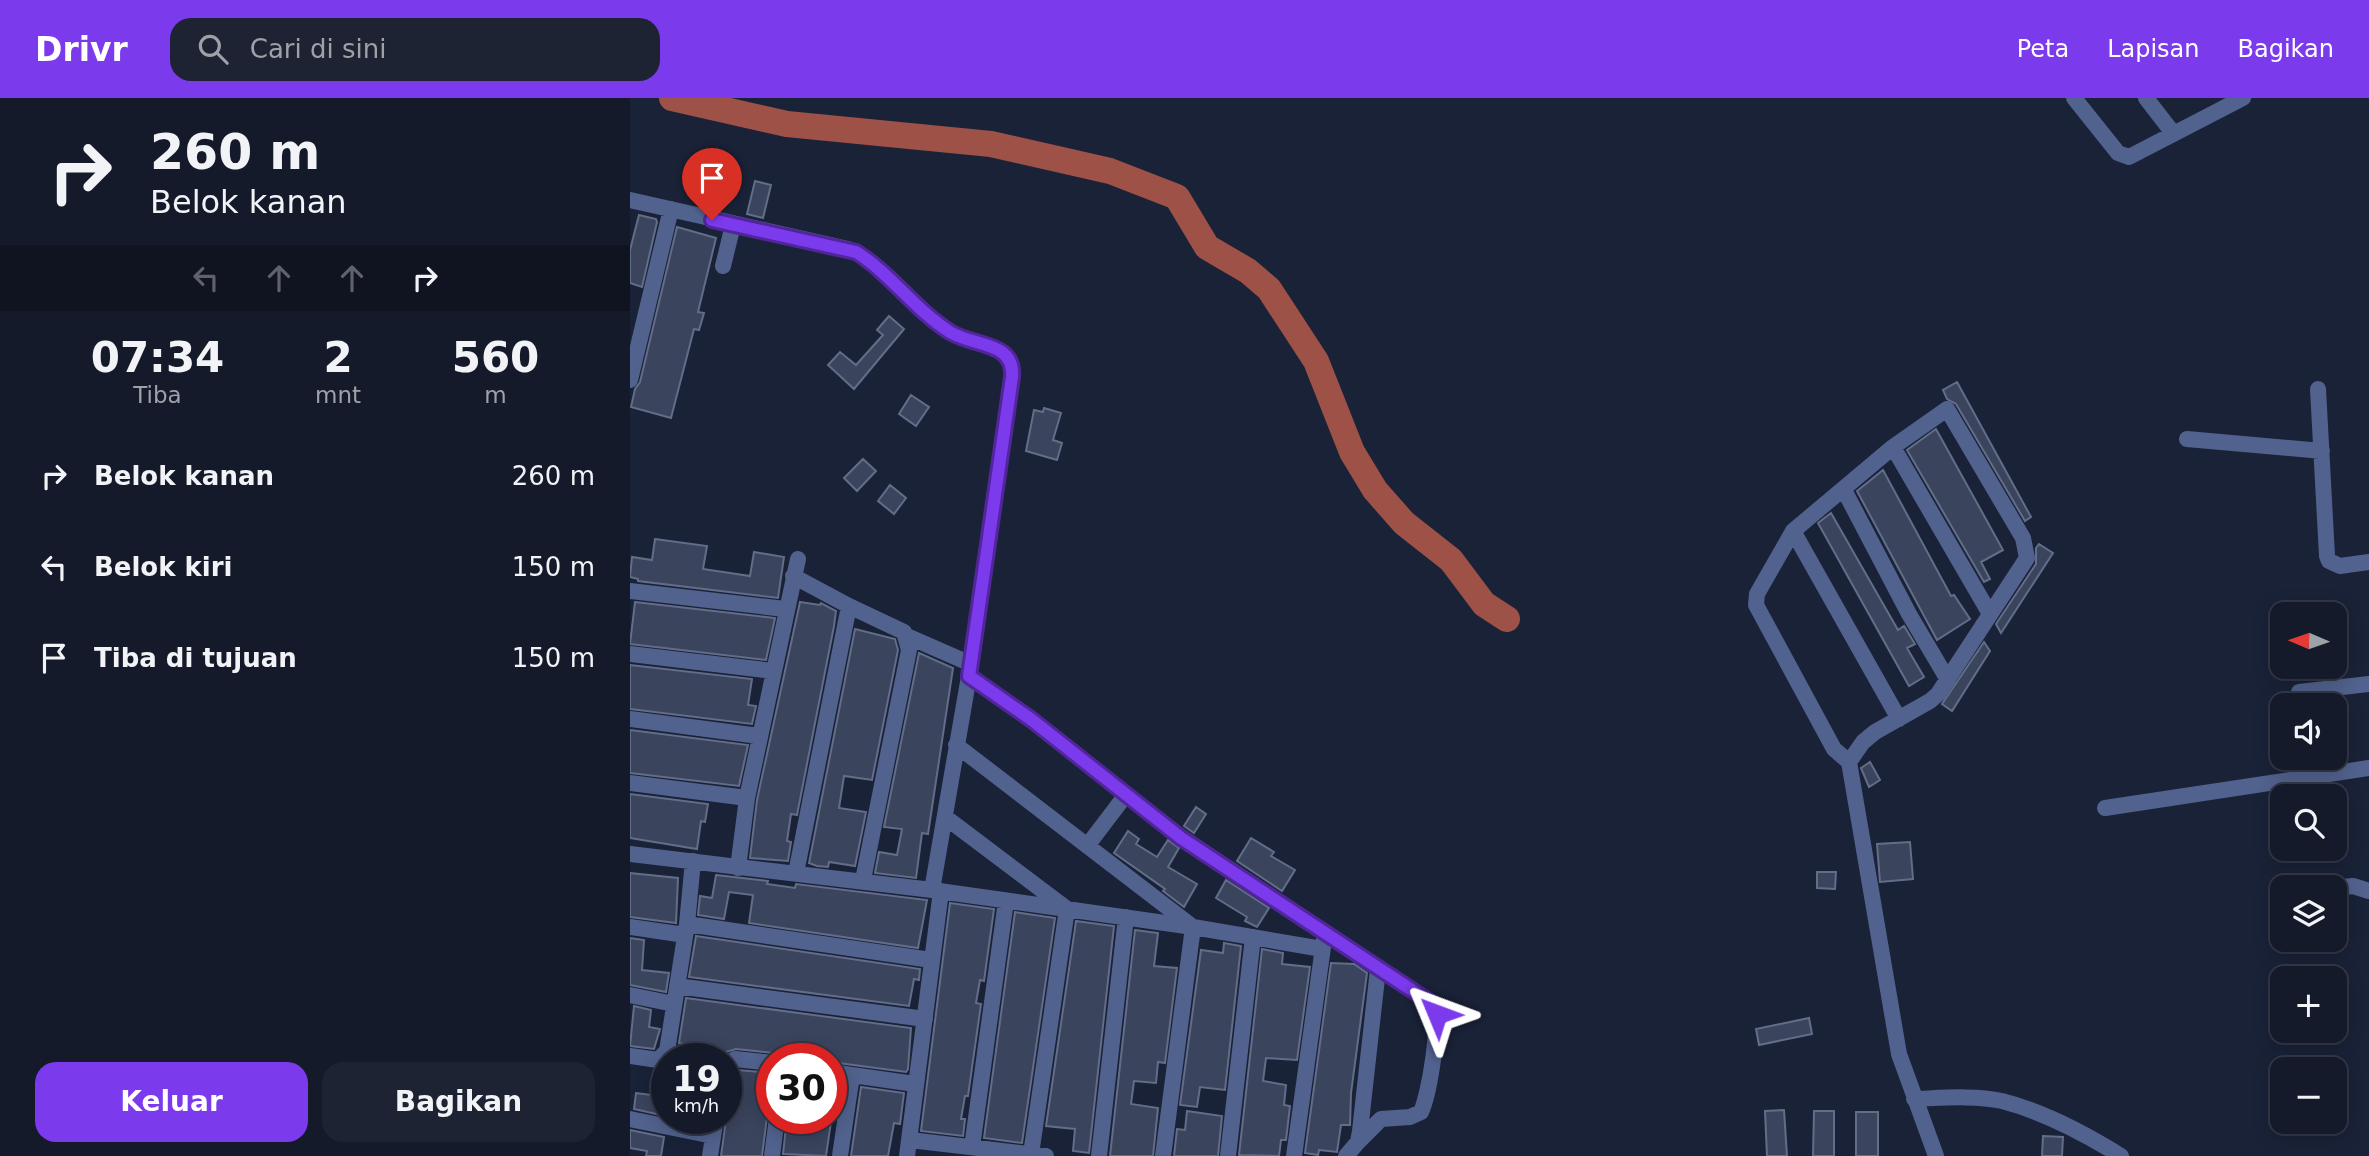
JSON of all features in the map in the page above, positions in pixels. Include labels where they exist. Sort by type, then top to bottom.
[{"type":"street","points":[[2074,98],[2123,156],[2134,155],[2222,103],[2243,98]]},
{"type":"street","points":[[2146,98],[2173,133]]},
{"type":"street","points":[[630,200],[856,252],[875,265],[949,331],[966,341],[1003,352],[1012,361],[1012,377],[970,670],[945,817],[909,1148],[972,1147],[1039,1155],[1067,909]]},
{"type":"street","points":[[630,380],[671,209]]},
{"type":"street","points":[[723,266],[733,225]]},
{"type":"street","points":[[2318,389],[2327,556],[2329,561],[2340,566],[2369,562]]},
{"type":"street","points":[[1849,762],[1863,742],[1930,701],[1948,680],[2026,558],[2026,545],[1950,411],[1945,409],[1894,447],[1793,531],[1757,594],[1756,605],[1834,749],[1849,762],[1899,1054],[1936,1156]]},
{"type":"street","points":[[2187,439],[2322,450]]},
{"type":"street","points":[[1894,447],[1990,614]]},
{"type":"street","points":[[1844,490],[1909,614],[1948,680]]},
{"type":"street","points":[[1793,531],[1899,719]]},
{"type":"street","points":[[738,867],[759,736],[797,559]]},
{"type":"street","points":[[793,576],[904,632],[970,670],[1181,838],[1324,941],[1378,969],[1433,1004],[1437,1014],[1436,1028],[1431,1068],[1421,1112],[1410,1117],[1381,1119],[1346,1156]]},
{"type":"street","points":[[630,591],[785,609]]},
{"type":"street","points":[[796,873],[849,606]]},
{"type":"street","points":[[863,880],[909,650],[907,636]]},
{"type":"street","points":[[630,654],[773,671]]},
{"type":"street","points":[[2299,692],[2369,684]]},
{"type":"street","points":[[630,719],[759,736]]},
{"type":"street","points":[[956,745],[1193,927]]},
{"type":"street","points":[[2105,808],[2369,768]]},
{"type":"street","points":[[630,783],[747,799]]},
{"type":"street","points":[[1087,846],[1125,796]]},
{"type":"street","points":[[945,817],[1067,909]]},
{"type":"street","points":[[630,854],[863,880],[1253,937],[1324,941]]},
{"type":"street","points":[[668,1043],[686,929],[692,861]]},
{"type":"street","points":[[2347,887],[2369,891]]},
{"type":"street","points":[[972,1147],[1006,901]]},
{"type":"street","points":[[1099,1156],[1126,917]]},
{"type":"street","points":[[630,927],[686,929],[931,960]]},
{"type":"street","points":[[1163,1156],[1193,927]]},
{"type":"street","points":[[1228,1156],[1253,937]]},
{"type":"street","points":[[1294,1156],[1324,941]]},
{"type":"street","points":[[1357,1142],[1378,969]]},
{"type":"street","points":[[677,986],[925,1018]]},
{"type":"street","points":[[630,995],[674,1004]]},
{"type":"street","points":[[630,1056],[651,1059]]},
{"type":"street","points":[[847,1074],[915,1084]]},
{"type":"street","points":[[840,1156],[852,1075]]},
{"type":"street","points":[[1914,1099],[1977,1098],[2001,1101],[2073,1127],[2122,1156]]},
{"type":"street","points":[[630,1119],[713,1136],[710,1156]]},
{"type":"street","points":[[772,1156],[775,1134]]},
{"type":"building","points":[[755,181],[771,185],[763,218],[747,214]]},
{"type":"building","points":[[639,215],[656,219],[657,222],[642,287],[630,283],[630,250]]},
{"type":"building","points":[[677,227],[716,238],[698,312],[704,313],[699,330],[694,329],[671,418],[631,407],[635,389],[640,382]]},
{"type":"building","points":[[889,316],[904,329],[854,389],[828,365],[840,352],[856,365],[883,335],[877,330]]},
{"type":"building","points":[[1957,382],[2031,517],[2025,521],[1956,404],[1947,399],[1943,390]]},
{"type":"building","points":[[911,395],[929,407],[916,426],[899,414]]},
{"type":"building","points":[[1044,408],[1061,413],[1053,440],[1062,443],[1057,460],[1026,451],[1034,410],[1043,412]]},
{"type":"building","points":[[1936,429],[2003,550],[1981,562],[1990,579],[1984,582],[1907,450]]},
{"type":"building","points":[[863,459],[876,471],[857,491],[844,478]]},
{"type":"building","points":[[1883,470],[1951,596],[1954,595],[1970,619],[1937,640],[1857,491]]},
{"type":"building","points":[[890,485],[906,498],[894,514],[878,501]]},
{"type":"building","points":[[1831,513],[1898,630],[1904,626],[1915,644],[1907,648],[1924,677],[1909,686],[1818,523]]},
{"type":"building","points":[[655,539],[707,546],[703,569],[750,576],[754,552],[784,557],[778,598],[638,581],[630,577],[632,557],[652,560]]},
{"type":"building","points":[[2039,544],[2053,553],[2001,633],[1996,624],[2036,564],[2036,548]]},
{"type":"building","points":[[635,602],[775,618],[766,660],[630,644]]},
{"type":"building","points":[[800,602],[821,603],[836,611],[834,626],[797,815],[791,814],[787,841],[791,842],[788,861],[750,858],[757,800]]},
{"type":"building","points":[[855,629],[895,639],[898,650],[872,780],[844,776],[839,808],[866,812],[855,866],[829,862],[828,867],[817,866],[809,863]]},
{"type":"building","points":[[1984,642],[1990,651],[1952,711],[1942,704]]},
{"type":"building","points":[[919,653],[953,668],[928,834],[922,833],[916,878],[875,873],[879,852],[897,855],[902,829],[884,827]]},
{"type":"building","points":[[630,665],[752,679],[748,705],[756,706],[752,724],[630,709]]},
{"type":"building","points":[[630,730],[748,745],[739,786],[630,773]]},
{"type":"building","points":[[1870,762],[1880,780],[1869,787],[1861,768]]},
{"type":"building","points":[[630,794],[708,804],[705,822],[701,821],[697,849],[630,838]]},
{"type":"building","points":[[1196,807],[1206,814],[1194,833],[1184,826]]},
{"type":"building","points":[[1128,831],[1139,839],[1136,844],[1157,857],[1168,840],[1179,848],[1168,867],[1197,884],[1184,907],[1163,891],[1165,889],[1114,853]]},
{"type":"building","points":[[1251,838],[1274,852],[1271,856],[1295,870],[1282,891],[1237,861]]},
{"type":"building","points":[[1910,842],[1913,879],[1880,882],[1877,844]]},
{"type":"building","points":[[1817,872],[1836,872],[1835,889],[1817,888]]},
{"type":"building","points":[[630,873],[678,878],[676,923],[630,917]]},
{"type":"building","points":[[716,875],[768,881],[767,884],[795,888],[796,884],[927,900],[918,948],[749,923],[753,895],[729,892],[724,919],[698,915],[700,896],[712,898]]},
{"type":"building","points":[[1226,880],[1269,908],[1257,927],[1245,921],[1247,917],[1216,898]]},
{"type":"building","points":[[950,903],[994,909],[984,981],[980,980],[976,1003],[981,1004],[968,1096],[965,1096],[961,1119],[965,1119],[963,1136],[921,1131]]},
{"type":"building","points":[[1015,912],[1055,918],[1022,1143],[984,1138]]},
{"type":"building","points":[[1076,921],[1114,926],[1089,1153],[1073,1151],[1075,1129],[1046,1126]]},
{"type":"building","points":[[1135,930],[1158,933],[1154,966],[1177,968],[1165,1063],[1158,1062],[1156,1083],[1134,1081],[1131,1104],[1158,1108],[1153,1156],[1110,1156]]},
{"type":"building","points":[[696,936],[920,969],[919,980],[914,979],[909,1006],[689,977]]},
{"type":"building","points":[[630,938],[644,940],[642,970],[669,973],[666,992],[630,985]]},
{"type":"building","points":[[1224,943],[1241,946],[1225,1090],[1200,1087],[1197,1107],[1180,1105],[1201,950],[1223,953]]},
{"type":"building","points":[[1262,949],[1283,953],[1282,964],[1310,967],[1297,1060],[1266,1058],[1263,1081],[1286,1085],[1284,1105],[1290,1106],[1286,1140],[1281,1140],[1279,1156],[1239,1155]]},
{"type":"building","points":[[1331,963],[1354,964],[1367,973],[1351,1093],[1350,1125],[1341,1125],[1337,1152],[1319,1150],[1318,1155],[1305,1153]]},
{"type":"building","points":[[686,998],[911,1028],[906,1072],[847,1064],[847,1043],[756,1043],[756,1051],[742,1050],[742,1043],[679,1043]]},
{"type":"building","points":[[634,1006],[651,1010],[649,1027],[660,1029],[656,1043],[651,1043],[651,1049],[630,1046]]},
{"type":"building","points":[[1809,1018],[1812,1034],[1759,1045],[1756,1029]]},
{"type":"building","points":[[742,1070],[756,1072],[756,1134],[765,1134],[762,1156],[721,1156],[724,1134],[742,1134]]},
{"type":"building","points":[[861,1087],[904,1093],[900,1124],[894,1123],[888,1156],[851,1156]]},
{"type":"building","points":[[636,1093],[651,1095],[651,1113],[634,1109]]},
{"type":"building","points":[[1784,1110],[1787,1156],[1767,1156],[1765,1111]]},
{"type":"building","points":[[1187,1111],[1222,1116],[1218,1156],[1174,1156],[1177,1129],[1185,1130]]},
{"type":"building","points":[[1814,1111],[1834,1111],[1834,1156],[1813,1156]]},
{"type":"building","points":[[1856,1112],[1878,1112],[1878,1156],[1856,1156]]},
{"type":"building","points":[[630,1130],[664,1137],[661,1156],[646,1156],[647,1151],[630,1148]]},
{"type":"building","points":[[785,1134],[829,1134],[826,1156],[783,1154]]},
{"type":"building","points":[[2043,1136],[2063,1137],[2062,1156],[2042,1156]]},
{"type":"waterway","points":[[672,98],[787,124],[991,144],[1110,171],[1177,197],[1207,247],[1248,271],[1269,289],[1316,361],[1352,452],[1375,490],[1404,523],[1451,560],[1484,604],[1507,619]]},
{"type":"route","points":[[712,220],[856,252],[875,265],[949,331],[966,341],[1006,354],[1012,361],[1012,377],[969,676],[1032,720],[1181,838],[1433,1004],[1437,1014]]}]
